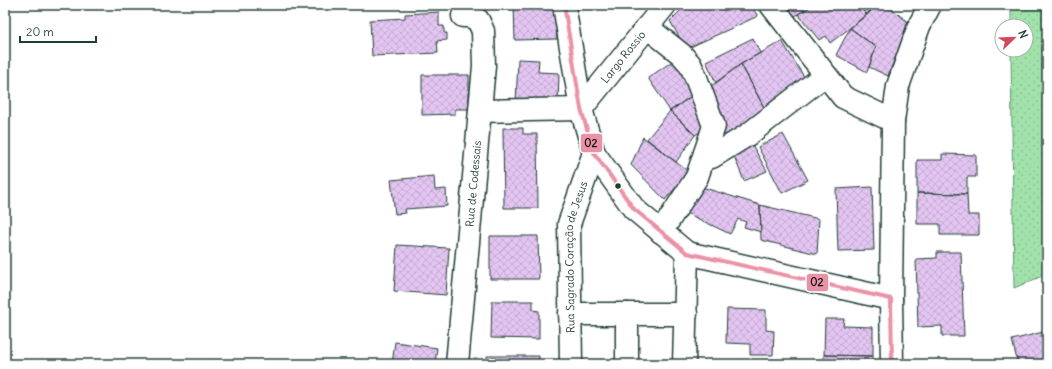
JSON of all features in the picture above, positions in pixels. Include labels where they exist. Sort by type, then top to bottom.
[{"type":"street","points":[[566,5],[565,11],[581,109],[594,153],[634,209],[687,253],[891,299]]},
{"type":"street","name":"Largo Rossio","points":[[581,109],[665,5]]},
{"type":"street","points":[[770,5],[843,97],[893,121]]},
{"type":"street","points":[[892,364],[891,299],[893,121],[898,86],[919,26],[930,5]]},
{"type":"street","name":"Rua de Codessais","points":[[457,364],[484,66],[483,31],[478,20],[469,16],[463,16]]},
{"type":"street","points":[[647,27],[680,54],[696,75],[714,126],[697,178],[661,232]]},
{"type":"street","points":[[705,153],[712,157],[749,134],[826,75]]},
{"type":"street","points":[[480,111],[581,109]]},
{"type":"street","name":"Rua Sagrado Coração de Jesus","points":[[571,364],[569,224],[594,153]]},
{"type":"street","points":[[684,364],[687,253]]},
{"type":"street","points":[[570,314],[686,314]]},
{"type":"street","points":[[627,314],[628,364]]},
{"type":"green space","points":[[1011,5],[1047,5],[1047,274],[1014,288],[1011,58],[1034,58],[1034,18],[1011,18]]},
{"type":"building","points":[[514,5],[556,5],[557,39],[515,40]]},
{"type":"building","points":[[686,5],[750,5],[758,16],[686,49],[670,21]]},
{"type":"building","points":[[784,5],[813,5],[792,18]]},
{"type":"building","points":[[813,5],[858,5],[867,15],[830,43],[826,36],[819,40],[798,14]]},
{"type":"building","points":[[858,5],[877,5],[867,15]]},
{"type":"building","points":[[877,5],[887,5],[909,23],[888,76],[869,67],[876,47],[850,28]]},
{"type":"building","points":[[439,12],[439,26],[444,26],[444,33],[447,33],[447,40],[437,41],[438,53],[372,56],[370,20],[405,18],[405,14]]},
{"type":"building","points":[[850,28],[876,47],[867,72],[836,55]]},
{"type":"building","points":[[753,38],[760,53],[741,64],[716,83],[706,61]]},
{"type":"building","points":[[782,41],[806,80],[767,113],[741,64]]},
{"type":"building","points":[[677,58],[699,91],[670,111],[648,78]]},
{"type":"building","points":[[518,59],[539,60],[538,72],[559,73],[558,105],[516,103]]},
{"type":"building","points":[[741,64],[767,113],[724,146],[704,91]]},
{"type":"building","points":[[422,75],[469,75],[469,109],[455,109],[455,114],[422,115]]},
{"type":"building","points":[[699,91],[712,125],[695,135],[670,111]]},
{"type":"building","points":[[670,111],[695,135],[676,162],[647,139]]},
{"type":"building","points":[[503,128],[523,128],[523,134],[537,134],[538,208],[504,208]]},
{"type":"building","points":[[783,134],[808,180],[782,193],[758,147]]},
{"type":"building","points":[[643,137],[689,172],[665,200],[631,165]]},
{"type":"building","points":[[750,141],[767,171],[744,181],[732,151]]},
{"type":"building","points":[[942,154],[976,155],[976,177],[967,177],[967,194],[917,193],[917,160],[942,160]]},
{"type":"building","points":[[434,176],[435,190],[446,189],[447,206],[405,209],[406,213],[395,214],[391,180]]},
{"type":"building","points":[[695,185],[760,205],[761,232],[744,227],[746,222],[738,219],[730,234],[682,211]]},
{"type":"building","points":[[872,187],[874,250],[838,251],[836,189]]},
{"type":"building","points":[[917,193],[967,194],[968,215],[979,215],[979,235],[940,235],[940,224],[917,224]]},
{"type":"building","points":[[760,205],[819,219],[817,254],[761,240]]},
{"type":"building","points":[[490,236],[538,236],[539,279],[490,279]]},
{"type":"building","points":[[397,245],[449,248],[446,295],[394,291]]},
{"type":"building","points":[[937,252],[961,252],[964,336],[942,336],[942,326],[918,327],[916,259],[937,258]]},
{"type":"building","points":[[492,301],[533,301],[533,310],[539,311],[539,339],[491,338]]},
{"type":"building","points":[[727,309],[766,310],[766,330],[774,331],[773,355],[750,355],[750,344],[726,343]]},
{"type":"building","points":[[825,319],[844,319],[843,326],[873,327],[873,356],[824,355]]},
{"type":"building","points":[[1047,331],[1047,364],[1018,364],[1012,340]]},
{"type":"building","points":[[395,342],[437,348],[435,364],[392,364]]},
{"type":"building","points":[[824,355],[873,356],[873,364],[824,364]]},
{"type":"building","points":[[487,356],[539,356],[539,364],[487,364]]},
{"type":"building","points":[[924,361],[946,361],[946,364],[924,364]]},
{"type":"transit line","name":"02","points":[[566,5],[565,11],[581,109],[594,153],[634,209],[687,253],[891,299],[892,364]]}]
